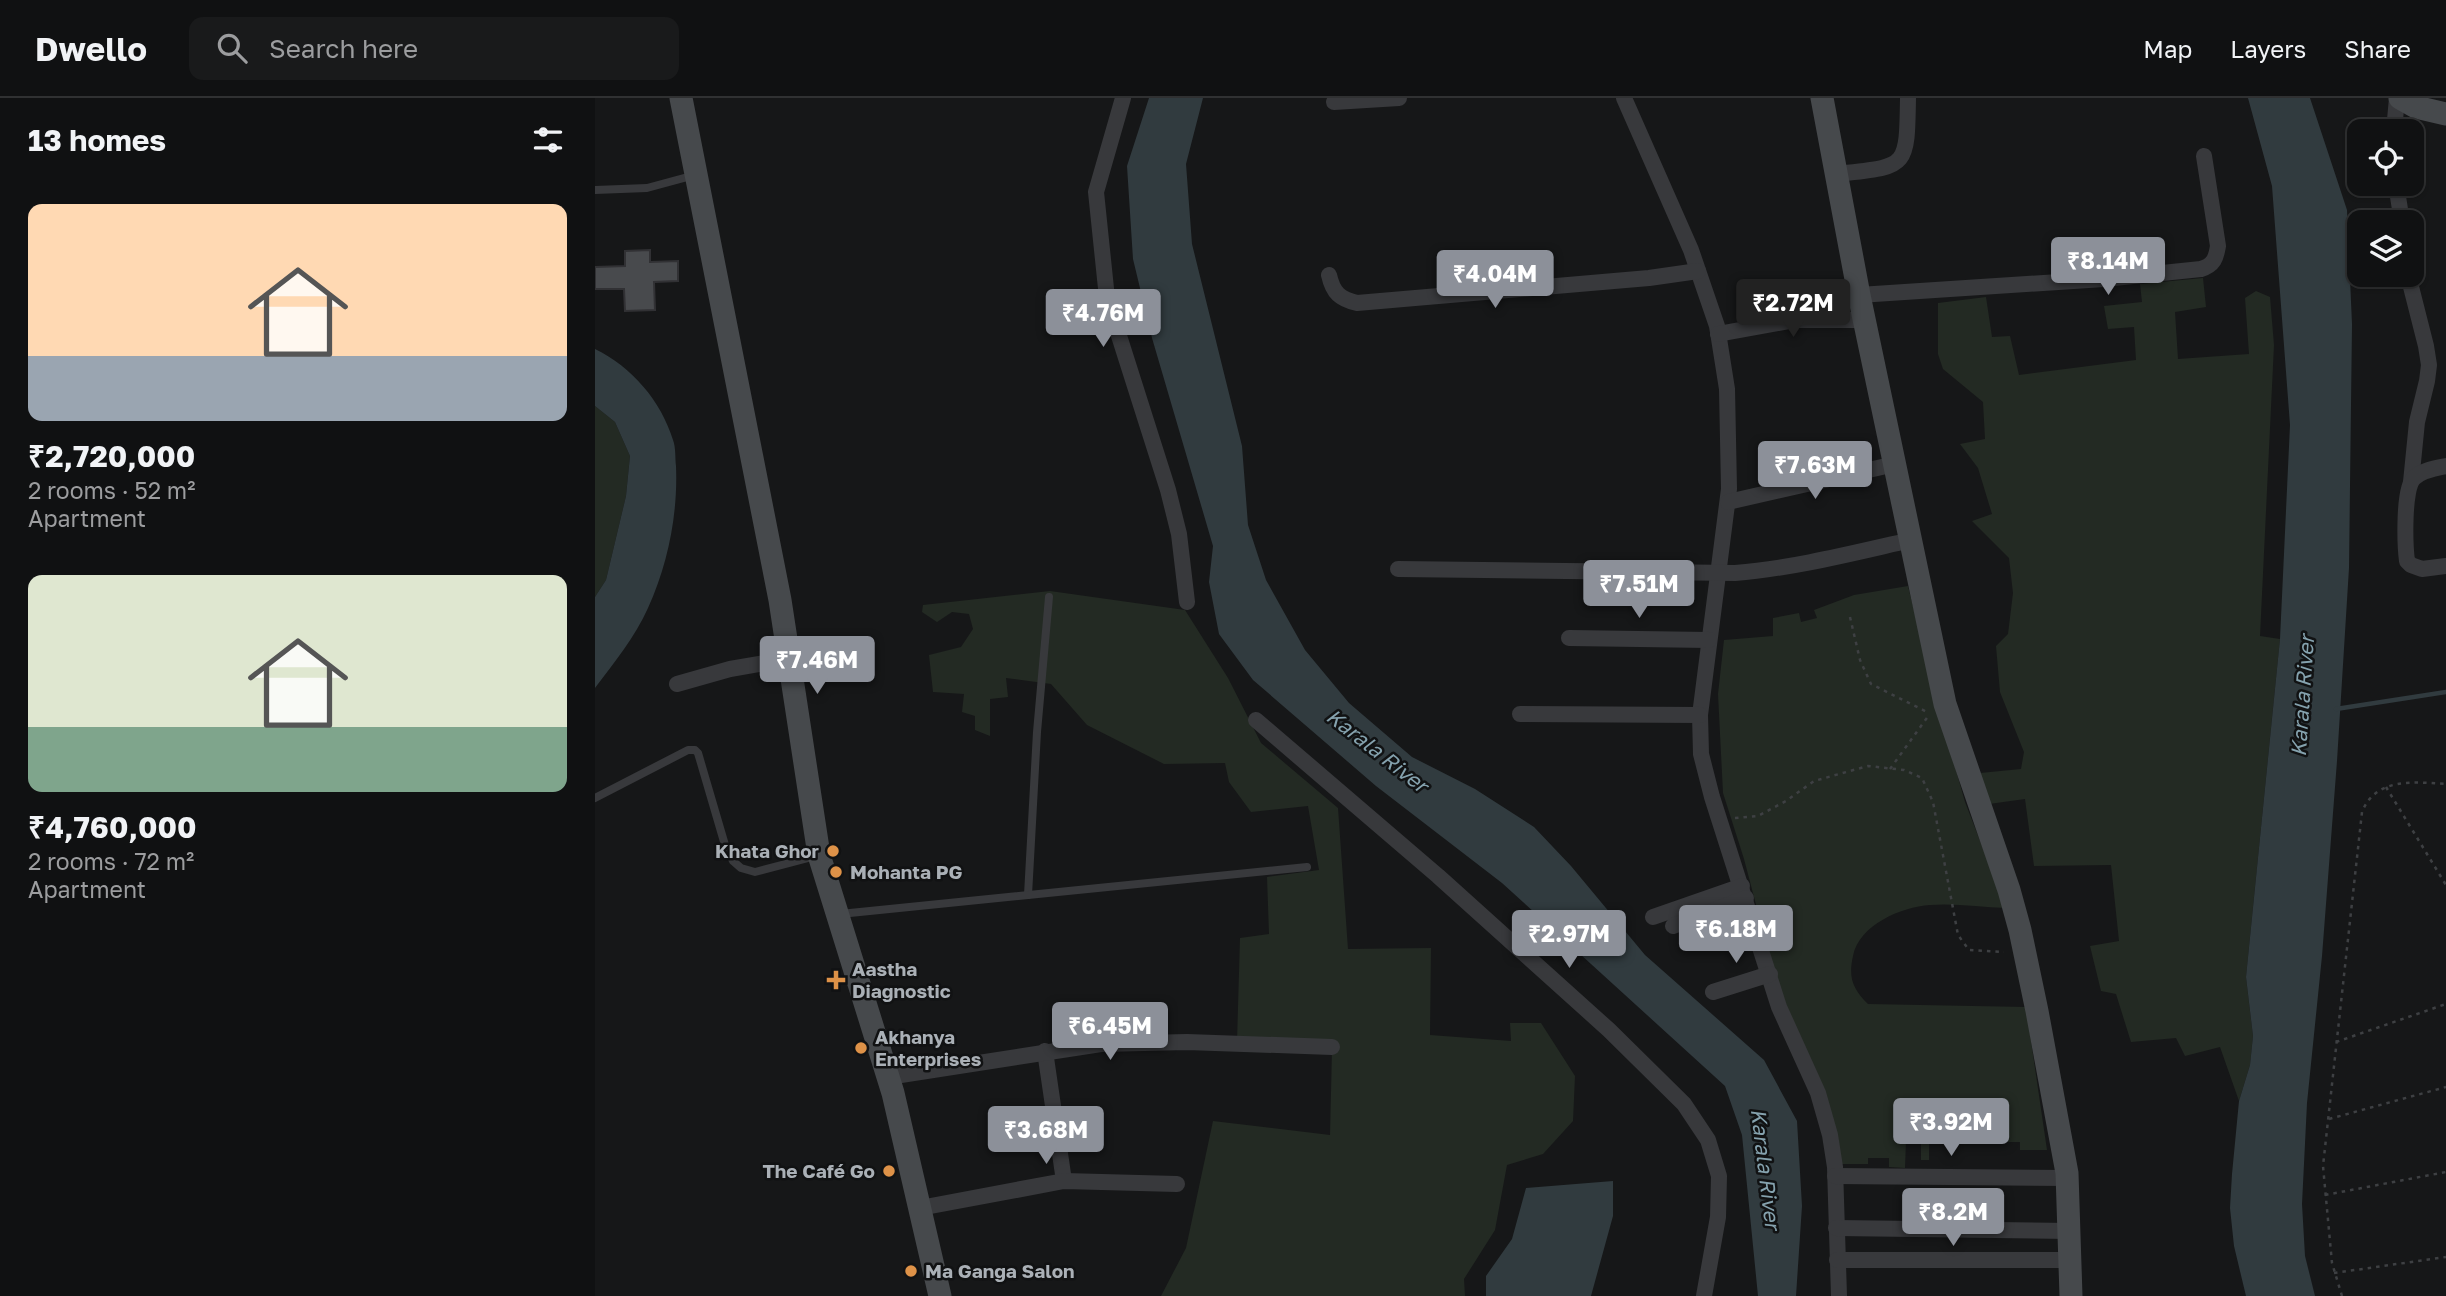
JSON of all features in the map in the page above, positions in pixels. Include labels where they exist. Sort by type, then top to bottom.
[{"type":"street","points":[[681,98],[780,600],[819,855],[888,1077],[940,1296]]},
{"type":"street","points":[[1123,98],[1096,192],[1107,298],[1168,490],[1179,534],[1187,601]]},
{"type":"street","points":[[1334,102],[1399,98]]},
{"type":"street","points":[[1624,98],[1691,250],[1718,334],[1727,388],[1728,502],[1700,715],[1703,764],[1779,1007],[1818,1093],[1831,1135],[1839,1296]]},
{"type":"street","points":[[1822,98],[1859,295],[1949,720],[2001,864],[2025,952],[2067,1178],[2071,1296]]},
{"type":"street","points":[[1837,174],[1888,168],[1896,163],[1906,148],[1908,98]]},
{"type":"street","points":[[2396,119],[2399,98],[2416,107],[2446,114],[2446,107]]},
{"type":"street","points":[[1859,295],[2104,279],[2210,266],[2216,257],[2218,246],[2204,156]]},
{"type":"street","points":[[1329,275],[1332,289],[1339,296],[1357,303],[1649,278],[1698,271]]},
{"type":"street","points":[[2411,287],[2429,366],[2417,422],[2407,505],[2407,561],[2422,569],[2446,566]]},
{"type":"street","points":[[1718,334],[1795,320],[1865,320]]},
{"type":"street","points":[[1728,502],[1895,464]]},
{"type":"street","points":[[2411,482],[2415,476],[2446,466]]},
{"type":"street","points":[[1398,569],[1718,573],[1765,571],[1911,540]]},
{"type":"street","points":[[1569,638],[1709,640]]},
{"type":"street","points":[[677,684],[730,669],[789,659]]},
{"type":"street","points":[[1520,714],[1700,715]]},
{"type":"street","points":[[1256,720],[1438,876],[1609,1030],[1685,1104],[1708,1140],[1719,1176],[1718,1217],[1705,1296]]},
{"type":"street","points":[[1653,917],[1744,892]]},
{"type":"street","points":[[1673,926],[1744,892]]},
{"type":"street","points":[[1713,992],[1770,974]]},
{"type":"street","points":[[888,1077],[1101,1044],[1152,1042],[1332,1046]]},
{"type":"street","points":[[1045,1051],[1064,1181]]},
{"type":"street","points":[[1835,1176],[2067,1178]]},
{"type":"street","points":[[920,1208],[1064,1181],[1177,1184]]},
{"type":"street","points":[[1836,1228],[2070,1231]]},
{"type":"street","points":[[1837,1260],[2071,1259]]},
{"type":"lane","points":[[595,190],[647,188],[696,175]]},
{"type":"lane","points":[[1028,895],[1035,758],[1049,597]]},
{"type":"lane","points":[[595,798],[688,750],[695,750],[725,845],[733,861],[741,868],[755,872],[819,855]]},
{"type":"lane","points":[[837,914],[1307,867]]},
{"type":"path","points":[[1850,617],[1860,660],[1871,684],[1930,713],[1890,769]]},
{"type":"path","points":[[1720,820],[1758,816],[1786,801],[1814,781],[1868,766],[1904,770],[1922,778],[1933,802],[1958,936],[1969,950],[2025,952]]},
{"type":"path","points":[[2342,1296],[2334,1273],[2323,1156],[2362,812],[2368,798],[2386,787],[2402,784],[2446,784]]},
{"type":"path","points":[[2386,787],[2446,886]]},
{"type":"path","points":[[2336,1042],[2446,1004]]},
{"type":"path","points":[[2329,1119],[2446,1087]]},
{"type":"path","points":[[2325,1195],[2446,1172]]},
{"type":"path","points":[[2334,1273],[2446,1257]]},
{"type":"shaded area","points":[[2203,278],[2206,307],[2175,312],[2178,359],[2249,354],[2245,298],[2256,291],[2270,297],[2274,345],[2260,636],[2280,639],[2246,977],[2253,1036],[2250,1065],[2239,1101],[2220,1047],[2185,1056],[2176,1038],[2131,1042],[2116,994],[2101,991],[2090,946],[2119,941],[2111,865],[2034,866],[2025,799],[1989,804],[1980,773],[2021,769],[2024,752],[2000,692],[1996,646],[2008,634],[2013,593],[2009,558],[1972,521],[1992,514],[1978,468],[1960,444],[1985,439],[1983,402],[1943,369],[1938,354],[1938,303],[1986,297],[1992,337],[2010,336],[2019,375],[2136,360],[2134,327],[2108,329],[2104,306],[2142,302],[2140,284]]},
{"type":"shaded area","points":[[595,406],[615,422],[630,456],[626,496],[606,580],[595,597]]},
{"type":"shaded area","points":[[1908,586],[1965,802],[2006,908],[1919,906],[1894,914],[1872,927],[1857,945],[1851,971],[1853,983],[1868,1004],[2026,1007],[2047,1150],[2020,1150],[2020,1142],[1929,1142],[1929,1160],[1921,1160],[1921,1142],[1906,1141],[1905,1168],[1889,1167],[1889,1158],[1868,1158],[1868,1164],[1840,1164],[1782,1003],[1744,859],[1723,793],[1718,694],[1724,640],[1773,636],[1773,618],[1799,613],[1801,622],[1817,618],[1814,610],[1854,595]]},
{"type":"shaded area","points":[[1050,591],[1185,610],[1228,678],[1261,743],[1338,808],[1348,949],[1431,948],[1430,1035],[1511,1041],[1510,1023],[1541,1023],[1575,1076],[1573,1121],[1543,1154],[1507,1165],[1495,1230],[1464,1279],[1465,1296],[1161,1296],[1186,1248],[1213,1121],[1330,1135],[1332,1049],[1237,1042],[1240,938],[1269,934],[1267,877],[1319,870],[1308,806],[1251,812],[1229,782],[1225,763],[1164,764],[1087,725],[1051,684],[1006,678],[1008,697],[990,699],[990,736],[975,730],[975,716],[962,712],[964,694],[933,692],[929,655],[961,647],[973,629],[969,614],[952,612],[937,622],[922,612],[923,605]]},
{"type":"water","name":"Karala River","points":[[1149,98],[1203,98],[1186,164],[1192,244],[1242,446],[1248,525],[1266,580],[1305,650],[1349,703],[1412,757],[1475,789],[1534,827],[1571,866],[1645,955],[1764,1060],[1797,1121],[1802,1206],[1796,1296],[1758,1296],[1742,1135],[1725,1086],[1502,883],[1376,786],[1253,680],[1219,634],[1209,582],[1213,546],[1152,338],[1133,259],[1127,166]]},
{"type":"water","name":"Karala River","points":[[2248,98],[2310,98],[2347,210],[2347,287],[2350,287],[2352,324],[2349,568],[2322,956],[2307,1103],[2302,1204],[2305,1256],[2315,1296],[2246,1296],[2234,1246],[2230,1208],[2239,1101],[2250,1065],[2253,1036],[2246,977],[2280,639],[2290,425],[2272,186]]},
{"type":"water","points":[[595,349],[633,375],[661,412],[674,443],[676,484],[670,538],[655,591],[637,629],[595,688],[595,597],[606,580],[626,496],[630,456],[615,422],[595,406]]},
{"type":"water","points":[[1613,1181],[1613,1216],[1591,1296],[1486,1296],[1486,1276],[1512,1239],[1526,1188]]},
{"type":"building","points":[[650,250],[650,262],[678,261],[678,281],[654,282],[655,310],[625,311],[624,289],[595,289],[595,267],[625,266],[625,251]]},
{"type":"waterway","points":[[2336,709],[2446,692]]},
{"type":"place","name":"Khata Ghor","points":[[833,851]]},
{"type":"place","name":"Mohanta PG","points":[[836,872]]},
{"type":"place","name":"Aastha Diagnostic","points":[[836,980]]},
{"type":"place","name":"Akhanya Enterprises","points":[[861,1048]]},
{"type":"place","name":"The Café Go","points":[[889,1171]]},
{"type":"place","name":"Ma Ganga Salon","points":[[911,1271]]}]
